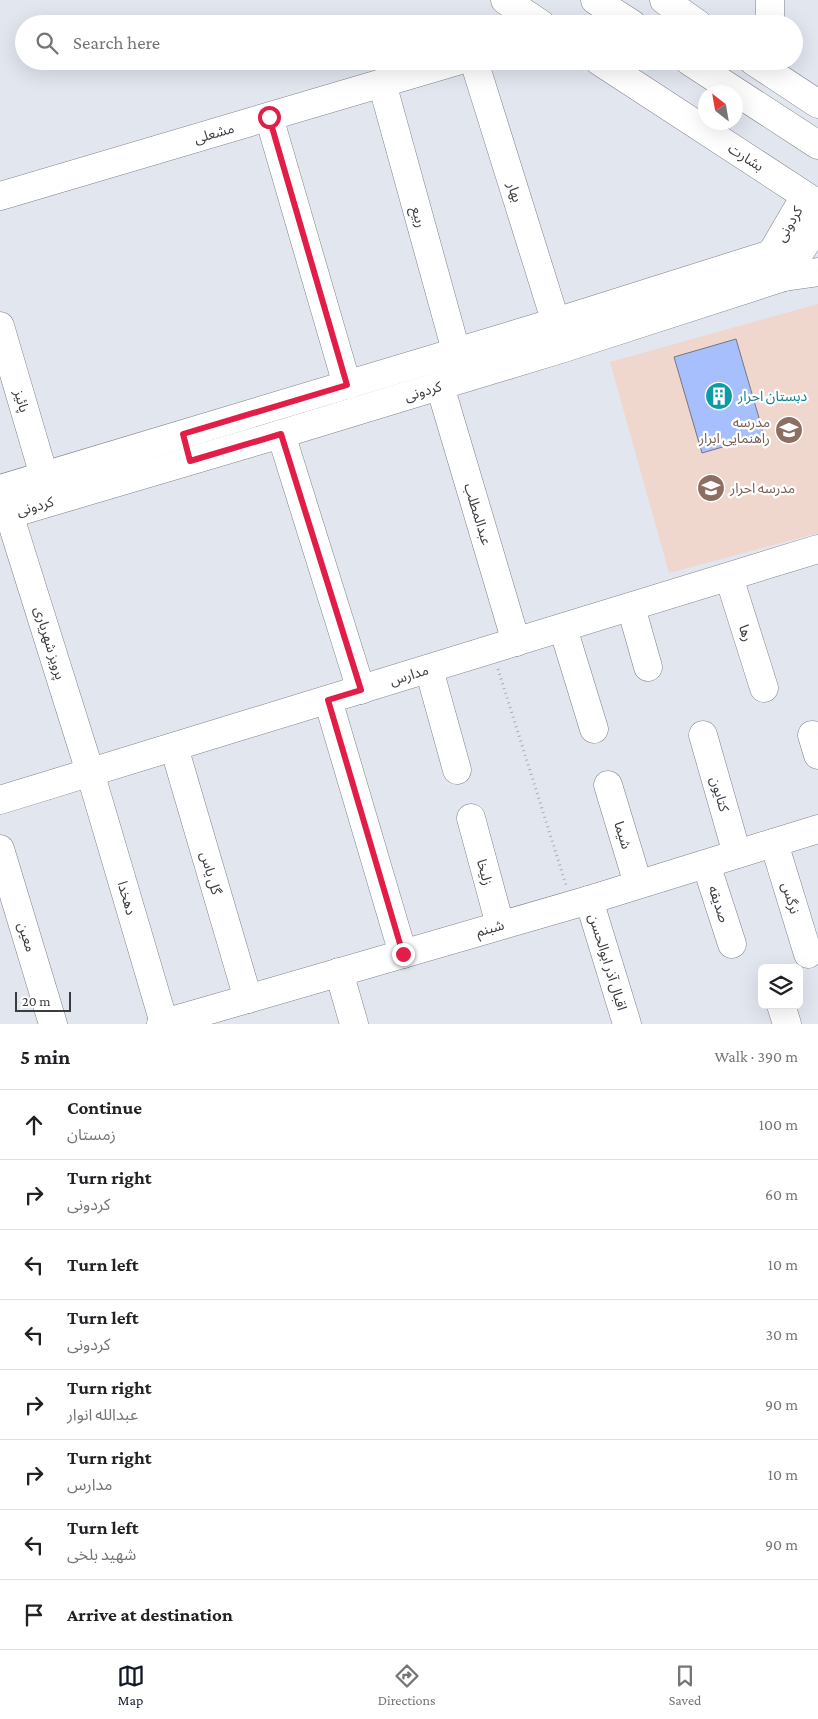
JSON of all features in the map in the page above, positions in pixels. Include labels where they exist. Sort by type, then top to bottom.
[{"type":"street","points":[[505,0],[528,15]]},
{"type":"street","points":[[595,0],[618,15]]},
{"type":"street","points":[[664,0],[685,15]]},
{"type":"street","points":[[770,0],[770,15]]},
{"type":"street","name":"مشعلی","points":[[0,196],[426,70]]},
{"type":"street","name":"بهار","points":[[477,70],[564,348]]},
{"type":"street","name":"بشارت","points":[[613,70],[812,200]]},
{"type":"street","points":[[703,70],[818,145]]},
{"type":"street","points":[[765,70],[770,114]]},
{"type":"street","points":[[771,70],[818,104]]},
{"type":"street","name":"ربیع","points":[[382,83],[456,351]]},
{"type":"street","points":[[269,117],[347,385]]},
{"type":"street","name":"کردونی","points":[[3,507],[44,476],[556,322],[777,266],[812,200]]},
{"type":"street","name":"کردونی","points":[[3,507],[190,461],[564,348],[777,266],[818,224]]},
{"type":"street","points":[[777,266],[818,272]]},
{"type":"street","name":"پائیز","points":[[0,326],[44,476]]},
{"type":"street","name":"عبدالمطلب","points":[[440,386],[504,646]]},
{"type":"street","points":[[183,434],[190,461]]},
{"type":"street","points":[[281,434],[361,690]]},
{"type":"street","name":"پرویز شهریاری","points":[[3,507],[90,772]]},
{"type":"street","name":"مدارس","points":[[0,800],[818,550]]},
{"type":"street","name":"رها","points":[[728,577],[764,688]]},
{"type":"street","points":[[631,607],[648,667]]},
{"type":"street","points":[[563,628],[594,729]]},
{"type":"street","points":[[429,669],[457,770]]},
{"type":"street","points":[[328,700],[403,954]]},
{"type":"street","name":"کتایون","points":[[703,734],[737,854]]},
{"type":"street","name":"گل یاس","points":[[174,747],[248,999]]},
{"type":"street","name":"دهخدا","points":[[90,772],[162,1024]]},
{"type":"street","name":"شیما","points":[[608,785],[638,884]]},
{"type":"street","name":"زلیخا","points":[[471,818],[500,925]]},
{"type":"street","name":"شبنم","points":[[162,1024],[581,902],[818,829]]},
{"type":"street","name":"نرگس","points":[[774,843],[808,954]]},
{"type":"street","name":"معین","points":[[0,849],[53,1024]]},
{"type":"street","name":"صدیقه","points":[[706,864],[732,944]]},
{"type":"street","name":"اقبال آذر ابوالحسن","points":[[581,902],[627,1024]]},
{"type":"street","points":[[339,972],[354,1024]]},
{"type":"street","points":[[782,1009],[787,1024]]},
{"type":"path","points":[[504,646],[581,902]]},
{"type":"shaded area","name":"مدرسه احرار","points":[[818,304],[818,533],[669,573],[610,362]]},
{"type":"building","name":"دبستان احرار","points":[[736,339],[764,435],[702,453],[674,357]]},
{"type":"place","name":"دبستان احرار","points":[[719,396]]},
{"type":"place","name":"مدرسه راهنمایی ابرار","points":[[789,430]]},
{"type":"place","name":"مدرسه احرار","points":[[711,488]]},
{"type":"route","points":[[269,117],[347,385],[183,434],[190,461],[281,434],[361,690],[328,700],[403,954]]}]
